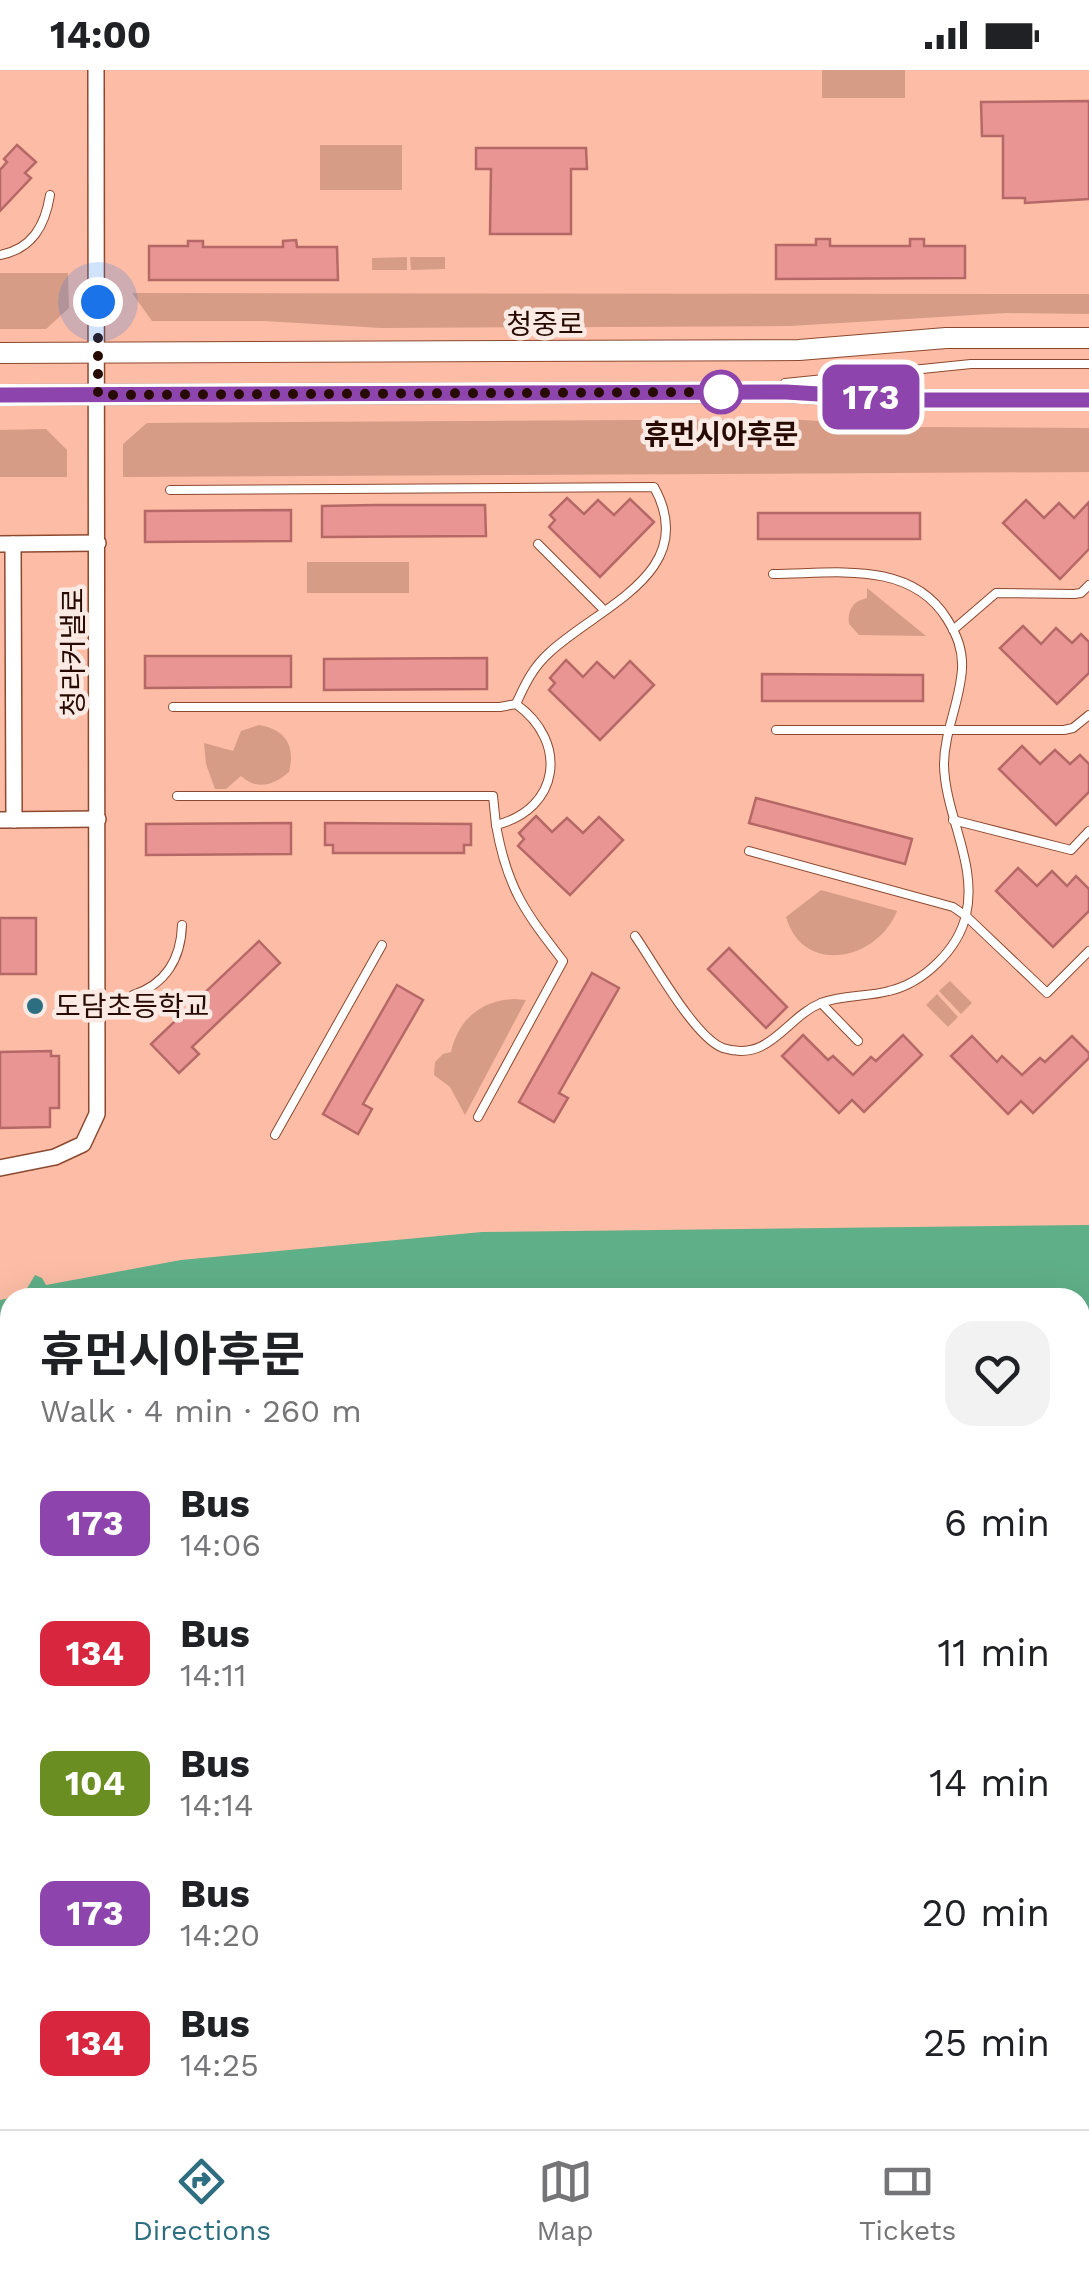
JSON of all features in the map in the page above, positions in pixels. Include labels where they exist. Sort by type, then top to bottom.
[{"type":"street","name":"청라커낼로","points":[[0,1168],[55,1157],[84,1144],[97,1114],[96,70]]},
{"type":"street","name":"청중로","points":[[0,352],[799,350],[946,338],[1089,338]]},
{"type":"street","points":[[0,395],[786,392],[918,400],[1089,400]]},
{"type":"street","points":[[98,543],[7,544],[6,683],[7,820],[98,819]]},
{"type":"lane","points":[[0,255],[23,248],[36,235],[46,216],[50,195]]},
{"type":"lane","points":[[716,392],[971,364],[1089,364]]},
{"type":"lane","points":[[170,490],[654,487],[664,506],[662,554],[645,580],[539,663],[516,704]]},
{"type":"lane","points":[[538,544],[604,610]]},
{"type":"lane","points":[[635,936],[690,1020],[710,1040],[721,1047],[752,1050],[766,1046],[821,1004],[887,992],[916,979],[943,957],[966,916],[966,867],[945,778],[948,729],[962,676],[960,643],[944,614],[922,592],[884,575],[773,574]]},
{"type":"lane","points":[[953,630],[996,592],[1074,594],[1089,585]]},
{"type":"lane","points":[[173,707],[516,704]]},
{"type":"lane","points":[[496,826],[530,811],[548,782],[546,736],[516,704]]},
{"type":"lane","points":[[776,730],[1064,730],[1089,715]]},
{"type":"lane","points":[[177,796],[492,796],[513,892],[563,961],[478,1117]]},
{"type":"lane","points":[[953,820],[1071,850],[1089,831]]},
{"type":"lane","points":[[750,852],[953,907],[1048,994],[1089,951]]},
{"type":"lane","points":[[133,994],[152,986],[174,962],[182,925]]},
{"type":"lane","points":[[275,1135],[382,945]]},
{"type":"lane","points":[[821,1004],[858,1041]]},
{"type":"shaded area","points":[[822,70],[905,70],[905,98],[822,98]]},
{"type":"shaded area","points":[[320,145],[402,145],[402,190],[320,190]]},
{"type":"shaded area","points":[[407,257],[407,270],[372,270],[372,258]]},
{"type":"shaded area","points":[[410,257],[445,257],[445,269],[411,270]]},
{"type":"shaded area","points":[[0,273],[68,273],[69,308],[46,329],[0,329]]},
{"type":"shaded area","points":[[132,293],[1089,294],[1089,314],[1006,313],[790,326],[381,328],[264,321],[152,321]]},
{"type":"shaded area","points":[[787,419],[913,427],[1089,428],[1089,472],[123,477],[123,444],[147,423]]},
{"type":"shaded area","points":[[46,429],[67,450],[67,477],[0,477],[0,430]]},
{"type":"shaded area","points":[[307,562],[409,562],[409,593],[307,593]]},
{"type":"shaded area","points":[[867,588],[926,636],[859,635],[849,624],[849,614],[855,604],[867,598]]},
{"type":"shaded area","points":[[259,725],[276,730],[286,740],[291,754],[289,772],[265,784],[253,784],[241,776],[226,789],[215,789],[204,743],[233,751],[241,731]]},
{"type":"shaded area","points":[[821,890],[897,911],[874,941],[840,955],[823,954],[808,948],[795,936],[786,917]]},
{"type":"shaded area","points":[[950,981],[972,1003],[961,1014],[939,991]]},
{"type":"shaded area","points":[[937,994],[958,1017],[948,1027],[926,1005]]},
{"type":"shaded area","points":[[526,1000],[465,1115],[450,1087],[434,1075],[435,1062],[451,1052],[459,1030],[473,1014],[491,1003]]},
{"type":"shaded area","points":[[1089,1225],[1089,1288],[27,1288],[35,1275],[46,1285],[181,1260],[482,1232]]},
{"type":"building","points":[[1089,101],[1089,199],[1025,203],[1025,198],[1003,198],[1003,136],[982,136],[981,102]]},
{"type":"building","points":[[17,145],[36,162],[25,173],[31,178],[0,211],[0,170]]},
{"type":"building","points":[[476,148],[586,148],[587,169],[571,169],[571,234],[490,234],[491,169],[476,169]]},
{"type":"building","points":[[816,239],[830,239],[830,246],[910,246],[910,239],[924,239],[924,246],[965,246],[965,278],[776,279],[776,245],[816,245]]},
{"type":"building","points":[[296,240],[297,247],[337,247],[338,280],[149,280],[149,246],[188,246],[188,241],[203,241],[203,247],[283,247],[283,241]]},
{"type":"building","points":[[567,498],[584,514],[598,500],[614,515],[630,499],[654,522],[600,577],[549,527],[555,520],[550,515]]},
{"type":"building","points":[[1026,500],[1044,518],[1059,503],[1074,518],[1089,502],[1089,549],[1060,579],[1003,523]]},
{"type":"building","points":[[485,505],[486,536],[322,537],[322,506]]},
{"type":"building","points":[[291,510],[291,541],[145,542],[145,511]]},
{"type":"building","points":[[758,513],[920,513],[920,539],[758,539]]},
{"type":"building","points":[[1023,626],[1041,644],[1056,628],[1072,643],[1081,634],[1089,642],[1089,673],[1057,704],[1000,648]]},
{"type":"building","points":[[145,656],[291,656],[291,687],[145,688]]},
{"type":"building","points":[[487,658],[487,689],[324,690],[324,659]]},
{"type":"building","points":[[566,660],[583,677],[597,662],[614,678],[630,661],[654,685],[600,740],[549,690],[555,683],[550,678]]},
{"type":"building","points":[[762,674],[923,675],[923,701],[762,701]]},
{"type":"building","points":[[1022,746],[1040,764],[1055,750],[1070,764],[1080,755],[1089,764],[1089,792],[1056,825],[999,769]]},
{"type":"building","points":[[756,798],[912,839],[905,864],[749,823]]},
{"type":"building","points":[[536,816],[552,832],[567,818],[583,833],[599,817],[623,840],[570,895],[518,846],[524,839],[519,833]]},
{"type":"building","points":[[291,823],[291,854],[146,855],[146,824]]},
{"type":"building","points":[[325,823],[471,824],[471,845],[464,845],[464,853],[333,853],[333,845],[325,845]]},
{"type":"building","points":[[1018,868],[1037,886],[1052,871],[1067,886],[1076,876],[1089,889],[1089,911],[1053,947],[996,891]]},
{"type":"building","points":[[0,918],[36,918],[36,974],[0,974]]},
{"type":"building","points":[[259,941],[280,963],[192,1047],[199,1054],[179,1073],[151,1044]]},
{"type":"building","points":[[729,948],[787,1007],[766,1028],[708,969]]},
{"type":"building","points":[[592,973],[619,988],[559,1093],[568,1098],[554,1122],[519,1102]]},
{"type":"building","points":[[397,985],[423,1000],[363,1104],[372,1109],[358,1134],[323,1114]]},
{"type":"building","points":[[803,1035],[828,1060],[833,1056],[853,1075],[871,1057],[876,1061],[903,1035],[922,1055],[864,1112],[852,1100],[839,1113],[782,1056]]},
{"type":"building","points":[[972,1036],[997,1062],[1002,1056],[1022,1075],[1040,1058],[1045,1062],[1072,1036],[1089,1053],[1089,1058],[1033,1113],[1021,1101],[1008,1114],[951,1056]]},
{"type":"building","points":[[51,1051],[51,1056],[59,1056],[59,1108],[50,1108],[50,1127],[0,1128],[0,1052]]},
{"type":"bus line","name":"173","points":[[0,395],[786,392],[918,400],[1089,400]]},
{"type":"place","name":"휴먼시아후문","points":[[721,392]]},
{"type":"place","name":"도담초등학교","points":[[35,1006]]},
{"type":"route","points":[[98,302],[98,395],[721,392]]}]
